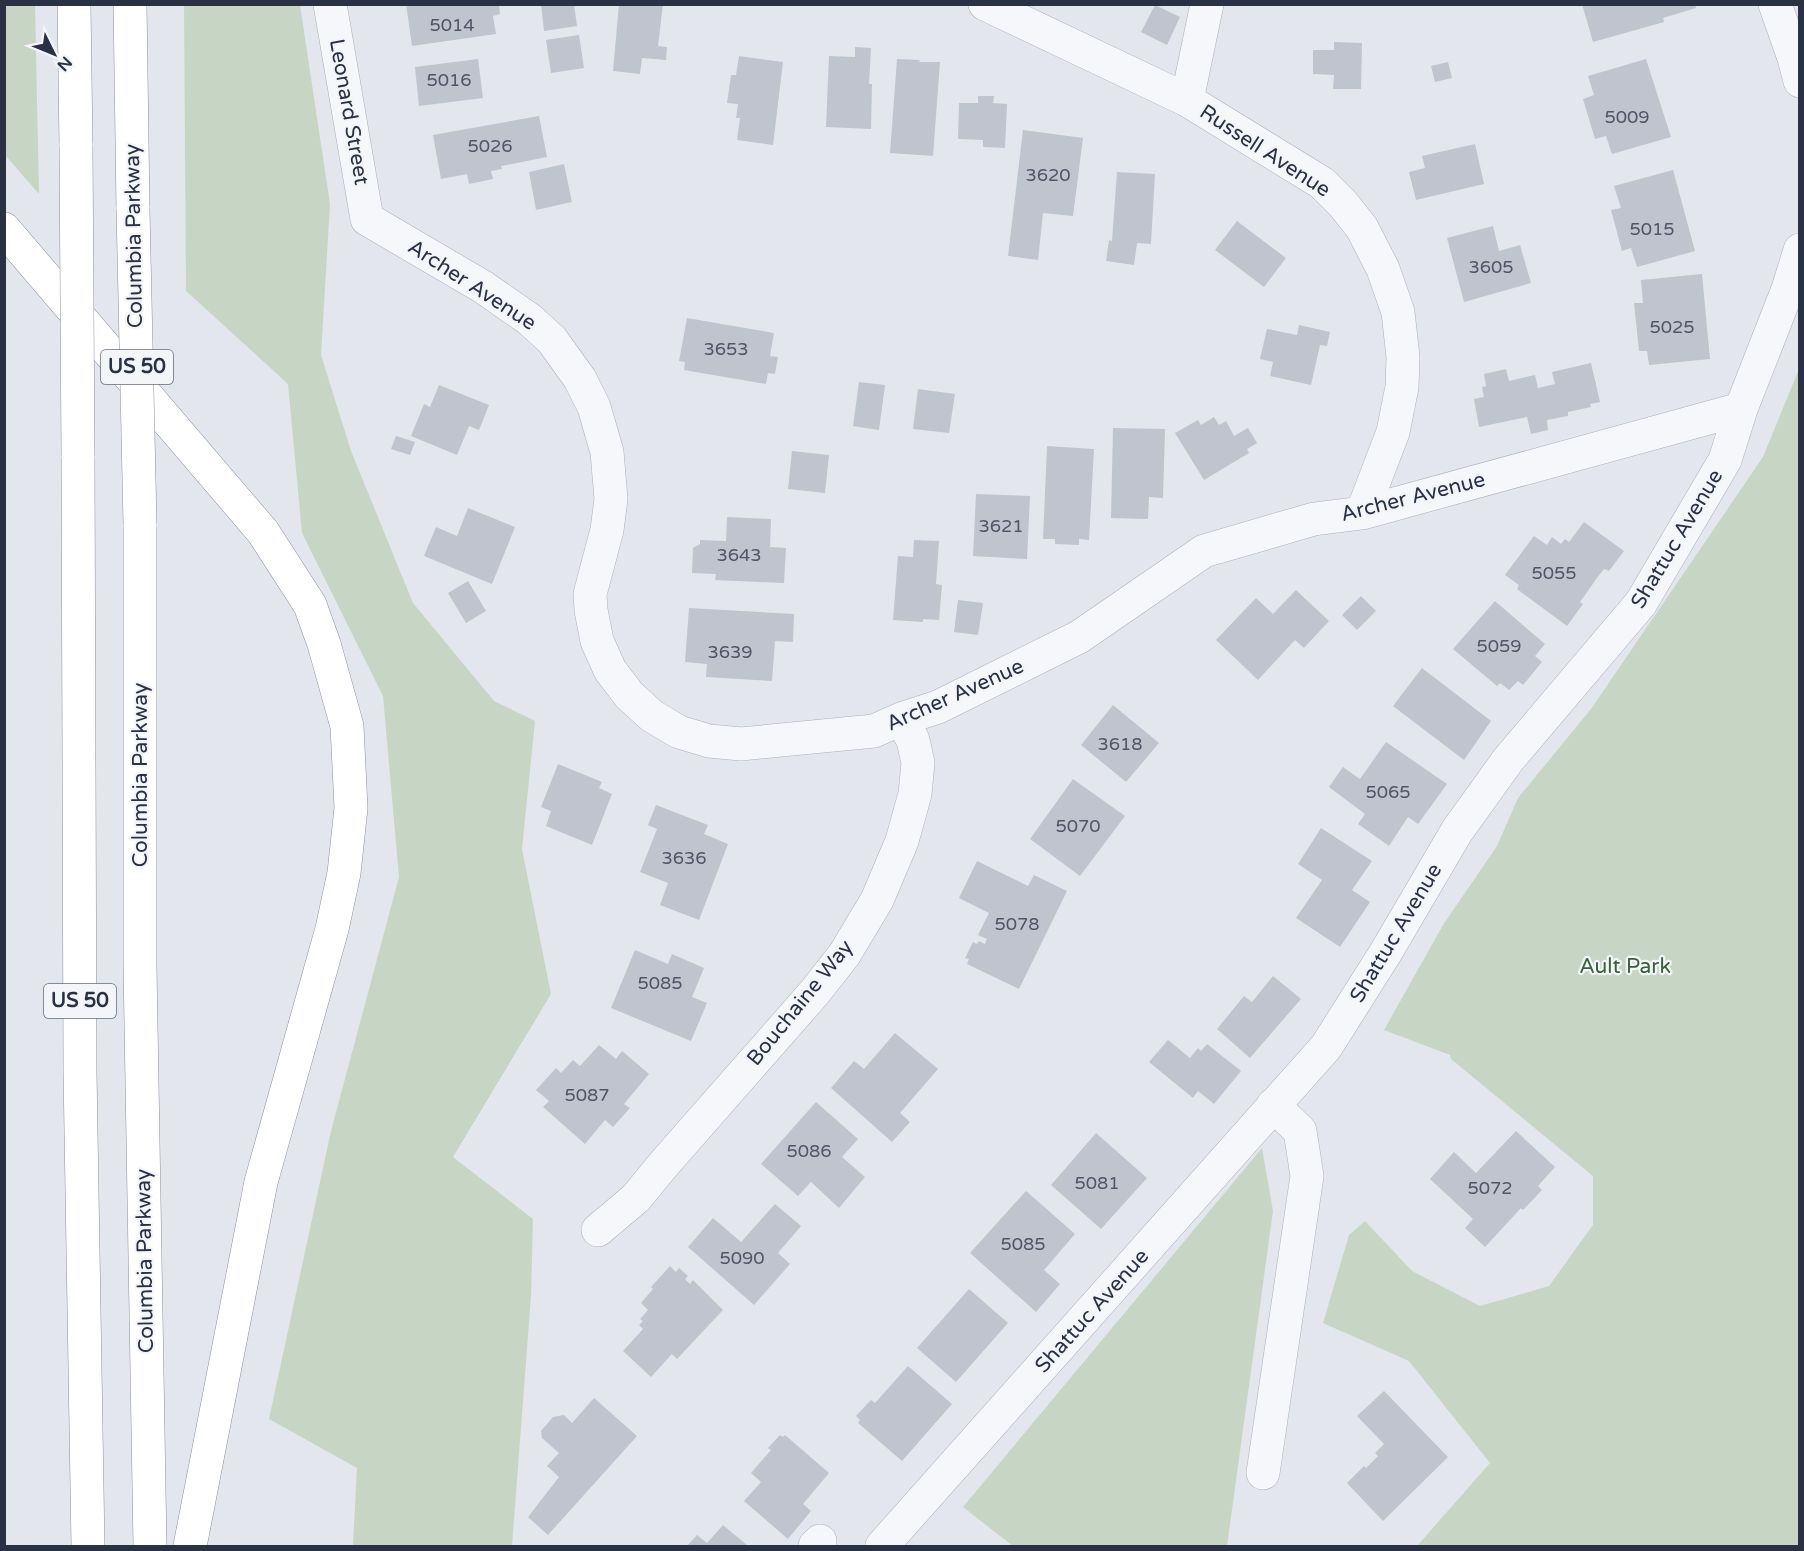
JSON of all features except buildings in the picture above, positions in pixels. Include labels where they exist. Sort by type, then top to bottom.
[{"type":"highway","name":"US 50","points":[[74,4],[80,1072],[88,1546]]},
{"type":"highway","name":"Columbia Parkway","points":[[130,4],[140,524],[140,966],[150,1546]]},
{"type":"highway","points":[[4,229],[263,532],[310,605],[324,644],[347,726],[351,768],[351,808],[344,873],[332,929],[261,1182],[190,1546]]},
{"type":"street","name":"Leonard Street","points":[[330,4],[367,219]]},
{"type":"street","name":"Russell Avenue","points":[[985,4],[1186,100],[1322,183],[1362,228],[1383,269],[1398,312],[1403,357],[1402,387],[1393,432],[1362,513]]},
{"type":"street","points":[[1186,100],[1207,4]]},
{"type":"street","points":[[1775,4],[1800,81]]},
{"type":"street","name":"Archer Avenue","points":[[367,219],[483,287],[529,319],[552,340],[580,378],[594,406],[607,452],[611,499],[607,530],[590,594],[597,641],[610,670],[629,695],[652,716],[680,732],[709,741],[741,744],[874,731],[901,718],[938,707],[1079,637],[1204,551],[1314,519],[1362,513],[1741,409]]},
{"type":"street","name":"Shattuc Avenue","points":[[882,1546],[1326,1047],[1386,952],[1457,831],[1508,760],[1641,603],[1725,460],[1741,409],[1788,289],[1800,250]]},
{"type":"street","name":"Bouchaine Way","points":[[598,1230],[636,1198],[814,993],[844,955],[877,900],[902,841],[915,794],[918,763],[913,740],[901,718]]},
{"type":"street","points":[[1263,1473],[1306,1176],[1300,1131],[1273,1105]]},
{"type":"green space","points":[[4,5],[35,5],[39,194],[5,155]]},
{"type":"green space","points":[[184,5],[300,5],[330,204],[321,355],[351,451],[413,603],[494,701],[535,721],[522,849],[551,994],[453,1157],[533,1219],[531,1296],[512,1546],[353,1546],[357,1468],[269,1419],[331,1131],[399,877],[383,696],[302,533],[288,384],[186,291]]},
{"type":"green space","name":"Ault Park","points":[[1799,369],[1799,1546],[1417,1546],[1490,1463],[1409,1361],[1323,1323],[1349,1235],[1365,1221],[1412,1271],[1480,1306],[1549,1286],[1593,1225],[1593,1176],[1451,1059],[1450,1055],[1384,1030],[1443,925],[1497,846],[1518,798],[1591,709],[1763,457]]},
{"type":"green space","points":[[1262,1148],[1273,1211],[1227,1546],[1013,1546],[963,1507]]}]
